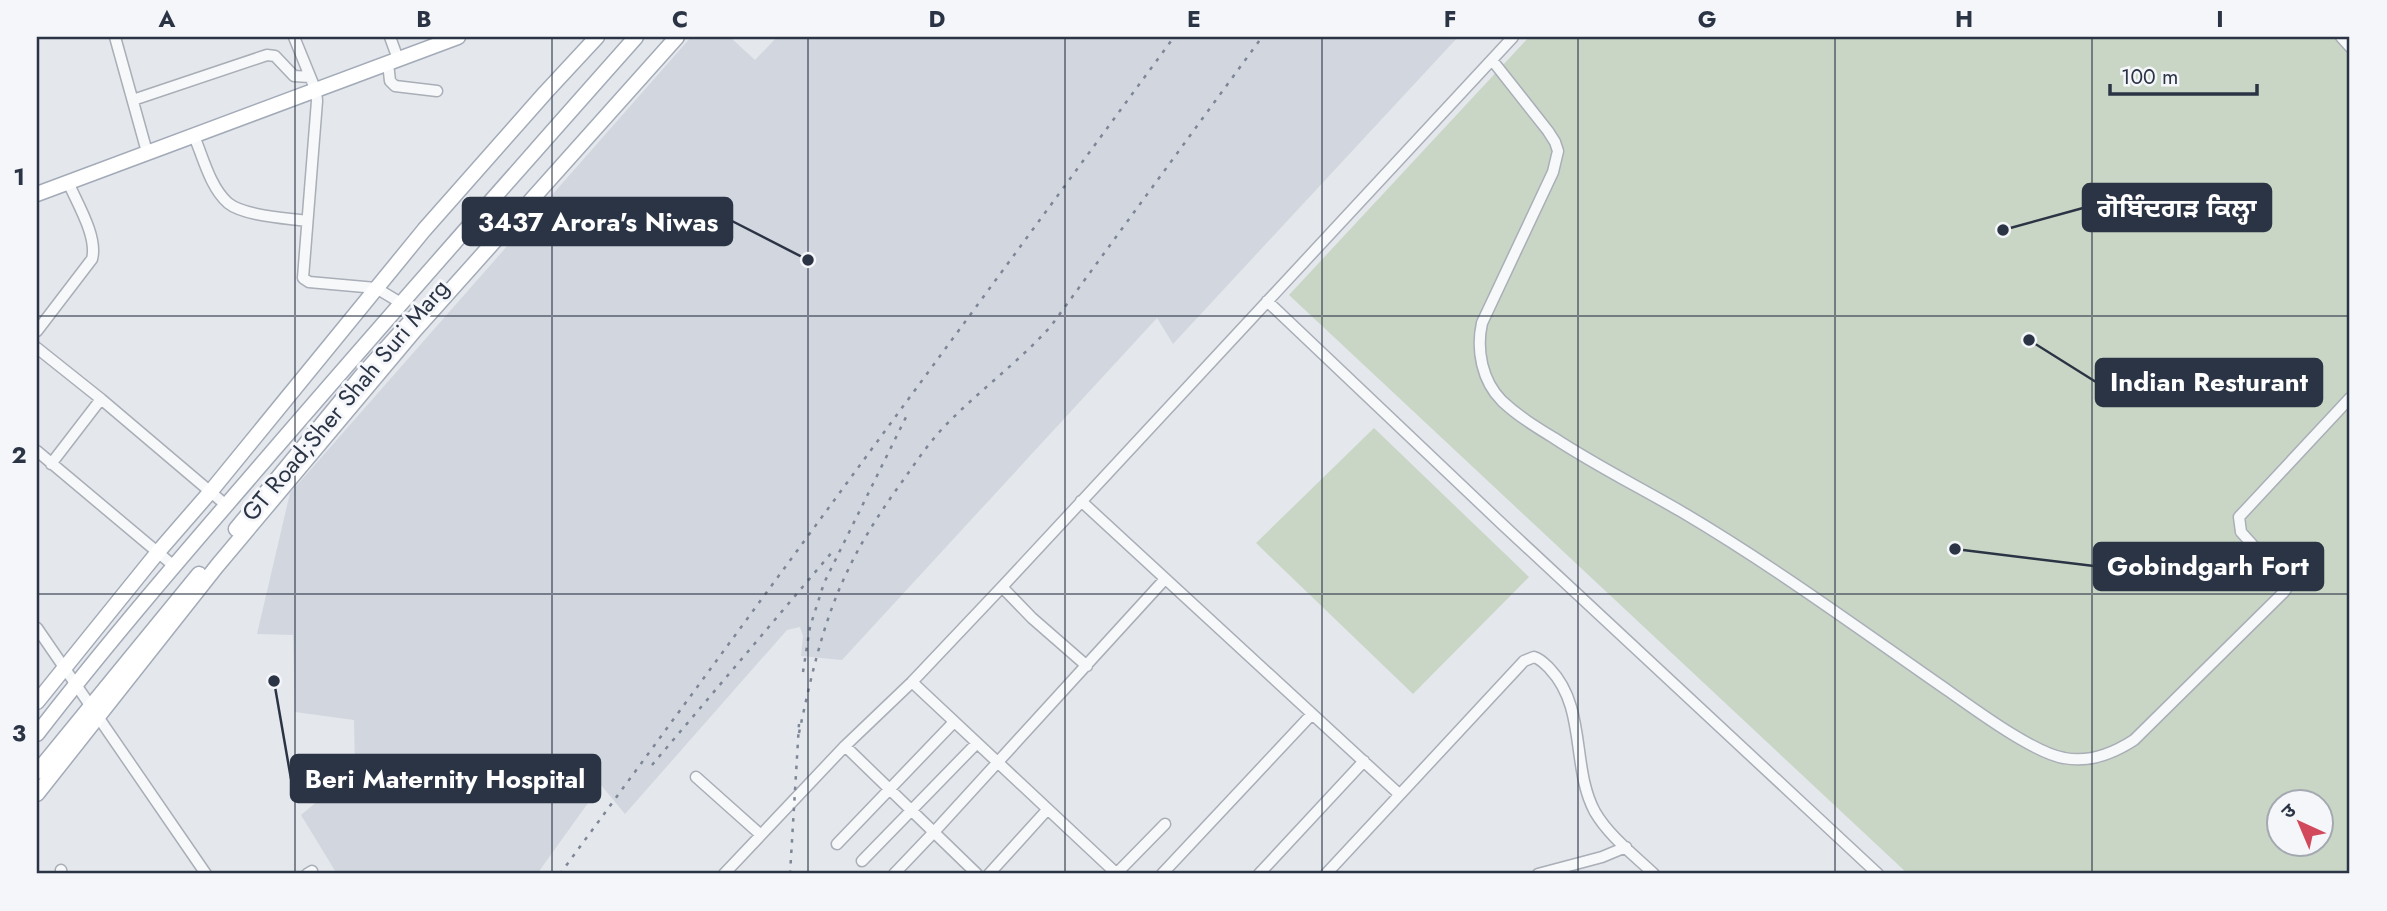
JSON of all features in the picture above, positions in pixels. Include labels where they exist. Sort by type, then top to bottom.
[{"type":"main road","points":[[37,194],[458,37]]},
{"type":"main road","points":[[37,702],[376,288],[597,37]]},
{"type":"main road","name":"GT Road;Sher Shah Suri Marg","points":[[37,734],[76,683],[226,505],[636,37]]},
{"type":"main road","name":"GT Road;Sher Shah Suri Marg","points":[[37,772],[95,711],[363,374],[665,37]]},
{"type":"main road","points":[[37,794],[95,711],[415,330],[677,37]]},
{"type":"street","points":[[115,37],[147,152]]},
{"type":"street","points":[[294,37],[316,91],[317,101],[302,275],[306,280],[376,288],[401,303]]},
{"type":"street","points":[[390,37],[393,61],[390,81],[395,86],[437,91]]},
{"type":"street","points":[[724,874],[845,746],[912,682],[1002,587],[1513,37]]},
{"type":"street","points":[[2341,37],[2350,47]]},
{"type":"street","points":[[133,100],[267,55],[275,56],[298,77],[310,77]]},
{"type":"street","points":[[1492,60],[1548,131],[1558,151],[1553,172],[1481,330],[1479,349],[1482,363],[1490,384],[1501,400],[1525,420],[1574,451],[1683,513],[1756,559],[1959,698],[2028,743],[2050,754],[2064,758],[2090,758],[2119,749],[2134,740],[2284,592],[2287,583],[2241,532],[2239,517],[2350,398]]},
{"type":"street","points":[[194,136],[215,186],[229,204],[244,211],[307,221]]},
{"type":"street","points":[[37,331],[93,259],[91,236],[68,182]]},
{"type":"street","points":[[1267,300],[1502,524],[1878,874]]},
{"type":"street","points":[[37,348],[226,505]]},
{"type":"street","points":[[51,464],[101,399]]},
{"type":"street","points":[[37,451],[174,566]]},
{"type":"street","points":[[1081,501],[1399,794]]},
{"type":"street","points":[[894,874],[1164,579]]},
{"type":"street","points":[[1002,587],[1032,618],[1087,666]]},
{"type":"street","points":[[37,628],[206,874]]},
{"type":"street","points":[[1325,874],[1524,661],[1534,657],[1551,670],[1566,692],[1575,722],[1588,796],[1595,811],[1608,830],[1654,874]]},
{"type":"street","points":[[912,682],[1117,874],[1165,824]]},
{"type":"street","points":[[1162,874],[1312,714]]},
{"type":"street","points":[[837,844],[954,722]]},
{"type":"street","points":[[862,862],[976,744]]},
{"type":"street","points":[[845,746],[977,874]]},
{"type":"street","points":[[1259,874],[1364,761]]},
{"type":"street","points":[[696,777],[761,835]]},
{"type":"street","points":[[989,874],[1047,810]]},
{"type":"street","points":[[1538,874],[1602,857],[1626,847]]},
{"type":"shaded area","points":[[691,37],[730,37],[755,60],[777,37],[1458,37],[1173,344],[1157,318],[842,660],[801,656],[803,636],[800,627],[787,630],[625,814],[601,785],[537,874],[337,874],[301,815],[355,770],[354,720],[295,712],[293,635],[257,634],[290,493]]},
{"type":"green space","points":[[1529,37],[2350,37],[2350,874],[1908,874],[1289,295]]},
{"type":"green space","points":[[1374,428],[1529,577],[1413,694],[1256,543]]},
{"type":"railway","points":[[560,874],[1174,37]]},
{"type":"railway","points":[[799,733],[813,670],[831,609],[854,558],[881,512],[943,428],[1051,326],[1262,37]]},
{"type":"railway","points":[[803,672],[810,627],[824,583],[909,411]]},
{"type":"railway","points":[[652,765],[833,551]]},
{"type":"railway","points":[[790,874],[799,724]]},
{"type":"place","name":"ਗੋਬਿੰਦਗੜ ਕਿਲ੍ਹਾ","points":[[2003,230]]},
{"type":"place","name":"3437 Arora's Niwas","points":[[808,260]]},
{"type":"place","name":"Indian Resturant","points":[[2029,340]]},
{"type":"place","name":"Gobindgarh Fort","points":[[1955,549]]},
{"type":"place","name":"Beri Maternity Hospital","points":[[274,681]]}]
